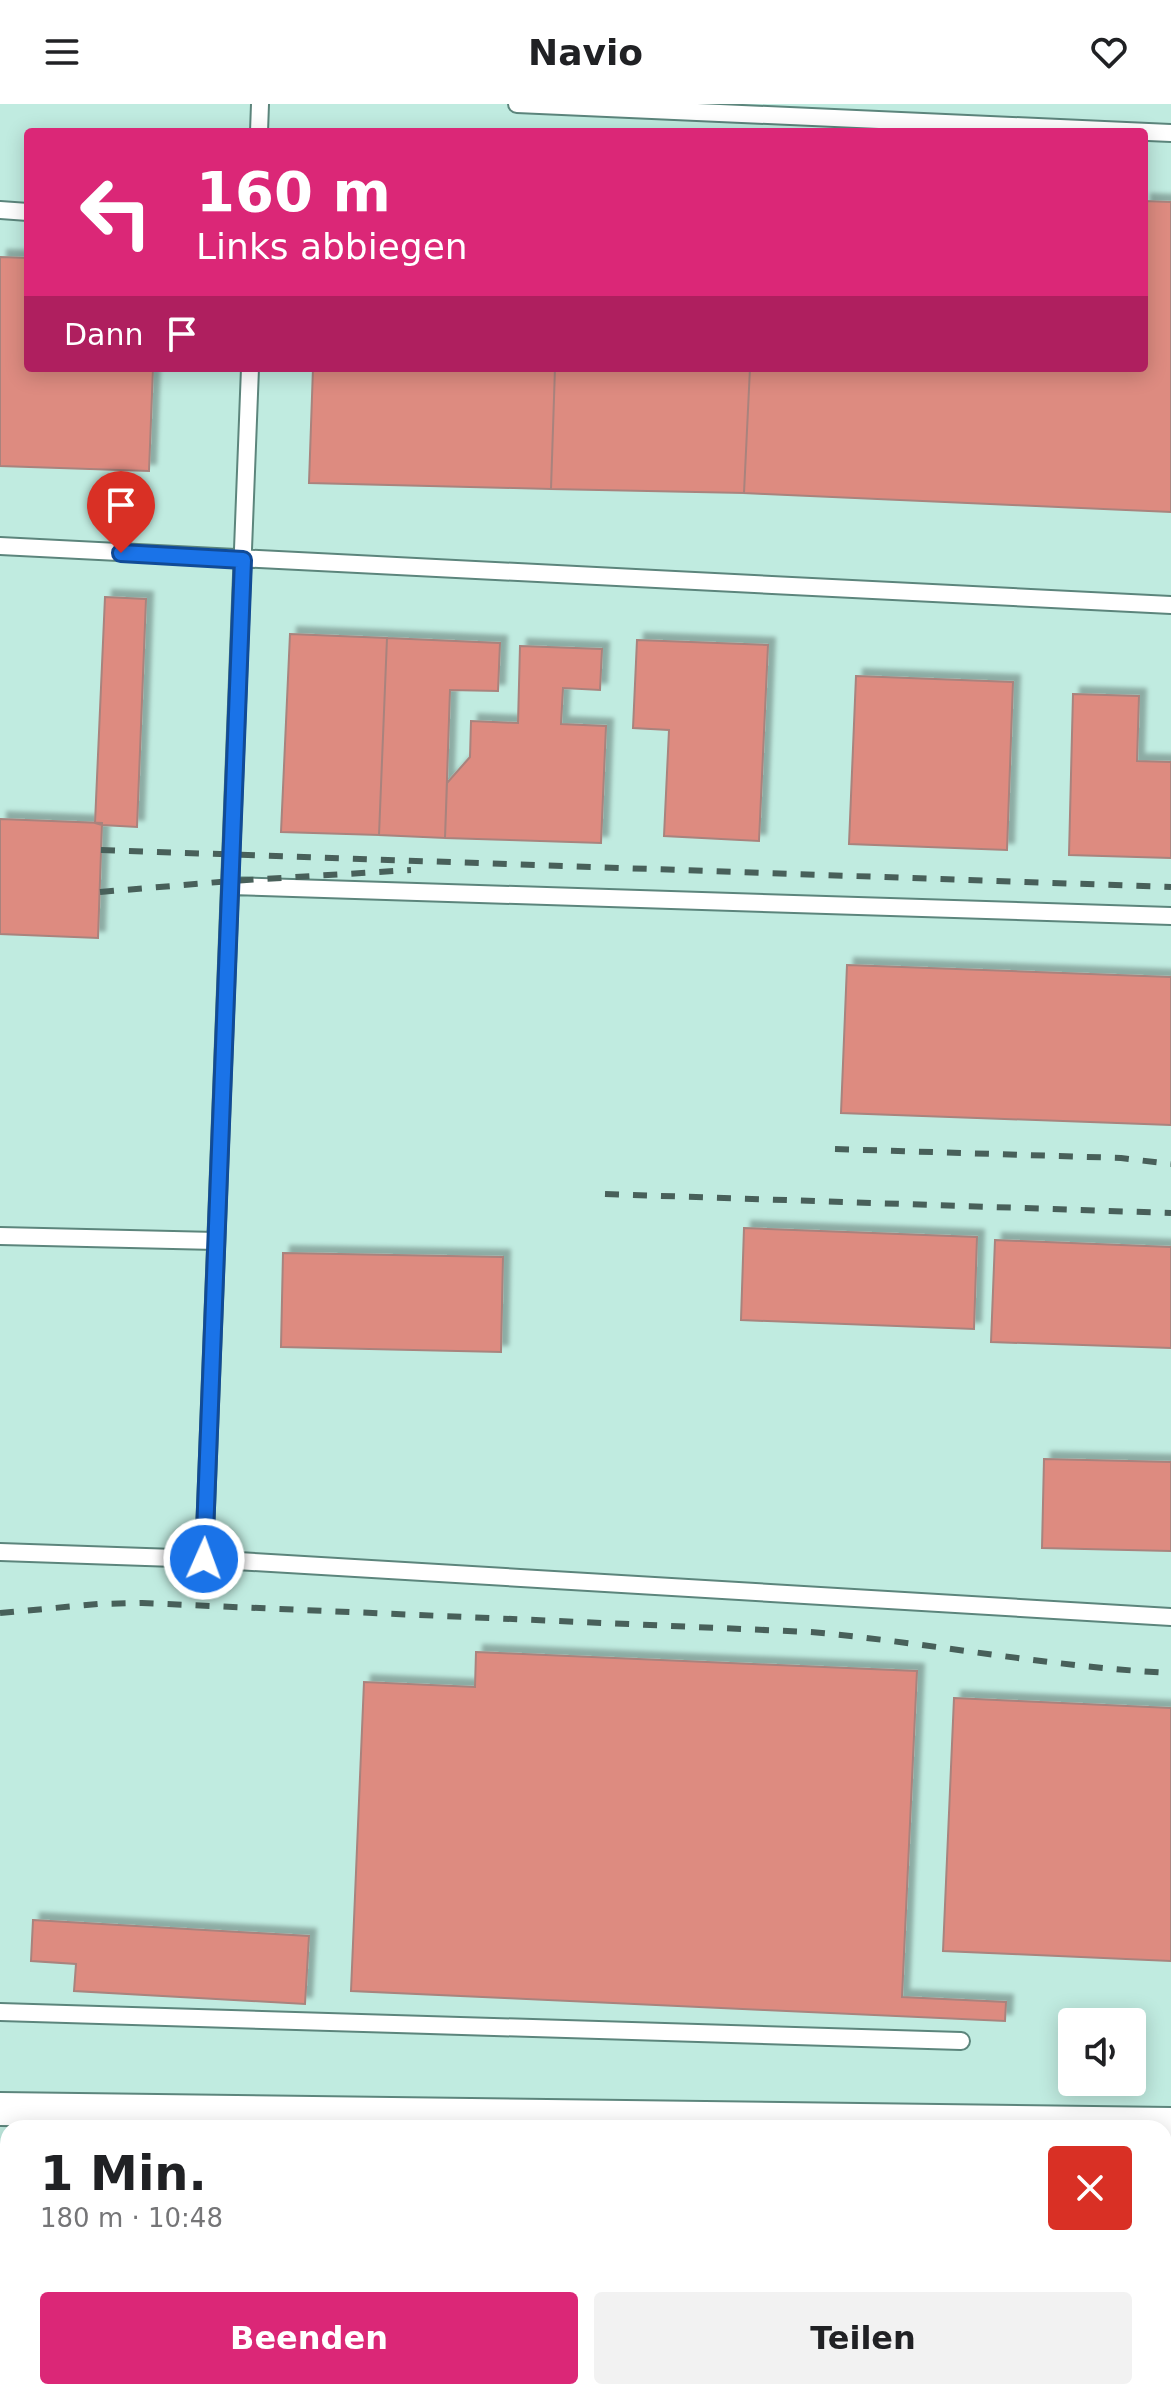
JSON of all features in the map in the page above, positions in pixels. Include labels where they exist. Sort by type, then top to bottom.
[{"type":"street","points":[[0,2109],[162,2119],[294,2120]]},
{"type":"lane","points":[[259,128],[260,104]]},
{"type":"lane","points":[[517,104],[747,109],[1083,128]]},
{"type":"lane","points":[[1148,132],[1171,133]]},
{"type":"lane","points":[[0,210],[24,212]]},
{"type":"lane","points":[[204,1559],[250,372]]},
{"type":"lane","points":[[0,546],[1171,605]]},
{"type":"lane","points":[[231,886],[1171,916]]},
{"type":"lane","points":[[0,1236],[216,1241]]},
{"type":"lane","points":[[0,1552],[204,1559],[1171,1617]]},
{"type":"lane","points":[[0,2012],[961,2041]]},
{"type":"building","points":[[1148,201],[1171,202],[1171,512],[744,493],[750,372],[1148,372]]},
{"type":"building","points":[[0,257],[24,258],[24,372],[153,372],[149,471],[0,466]]},
{"type":"building","points":[[313,372],[555,372],[551,489],[309,483]]},
{"type":"building","points":[[555,372],[750,372],[744,493],[551,489]]},
{"type":"building","points":[[105,597],[146,599],[137,827],[95,823]]},
{"type":"building","points":[[290,634],[387,638],[379,835],[281,832]]},
{"type":"building","points":[[387,638],[500,643],[498,691],[450,690],[445,838],[379,835]]},
{"type":"building","points":[[637,640],[768,645],[759,841],[664,836],[669,730],[633,728]]},
{"type":"building","points":[[520,646],[602,649],[600,690],[563,688],[561,724],[606,726],[601,843],[445,838],[447,783],[470,757],[471,721],[518,723]]},
{"type":"building","points":[[856,676],[1013,682],[1007,850],[849,844]]},
{"type":"building","points":[[1073,694],[1139,696],[1137,761],[1171,762],[1171,858],[1069,855]]},
{"type":"building","points":[[0,819],[102,823],[98,938],[0,934]]},
{"type":"building","points":[[847,965],[1171,977],[1171,1125],[841,1113]]},
{"type":"building","points":[[744,1228],[977,1237],[974,1329],[741,1320]]},
{"type":"building","points":[[995,1240],[1171,1247],[1171,1348],[991,1342]]},
{"type":"building","points":[[283,1253],[503,1257],[501,1352],[281,1347]]},
{"type":"building","points":[[1044,1459],[1171,1462],[1171,1551],[1042,1548]]},
{"type":"building","points":[[476,1652],[917,1671],[902,1997],[1006,2002],[1005,2021],[351,1991],[364,1682],[475,1687]]},
{"type":"building","points":[[954,1698],[1171,1708],[1171,1961],[943,1951]]},
{"type":"building","points":[[33,1920],[309,1936],[305,2004],[74,1991],[76,1964],[31,1961]]},
{"type":"railway","points":[[101,850],[1171,887]]},
{"type":"railway","points":[[100,892],[411,870]]},
{"type":"railway","points":[[835,1149],[1121,1158],[1171,1164]]},
{"type":"railway","points":[[605,1194],[1171,1213]]},
{"type":"railway","points":[[0,1613],[142,1603],[811,1632],[1081,1666],[1171,1673]]},
{"type":"route","points":[[121,553],[243,560],[204,1559]]}]
